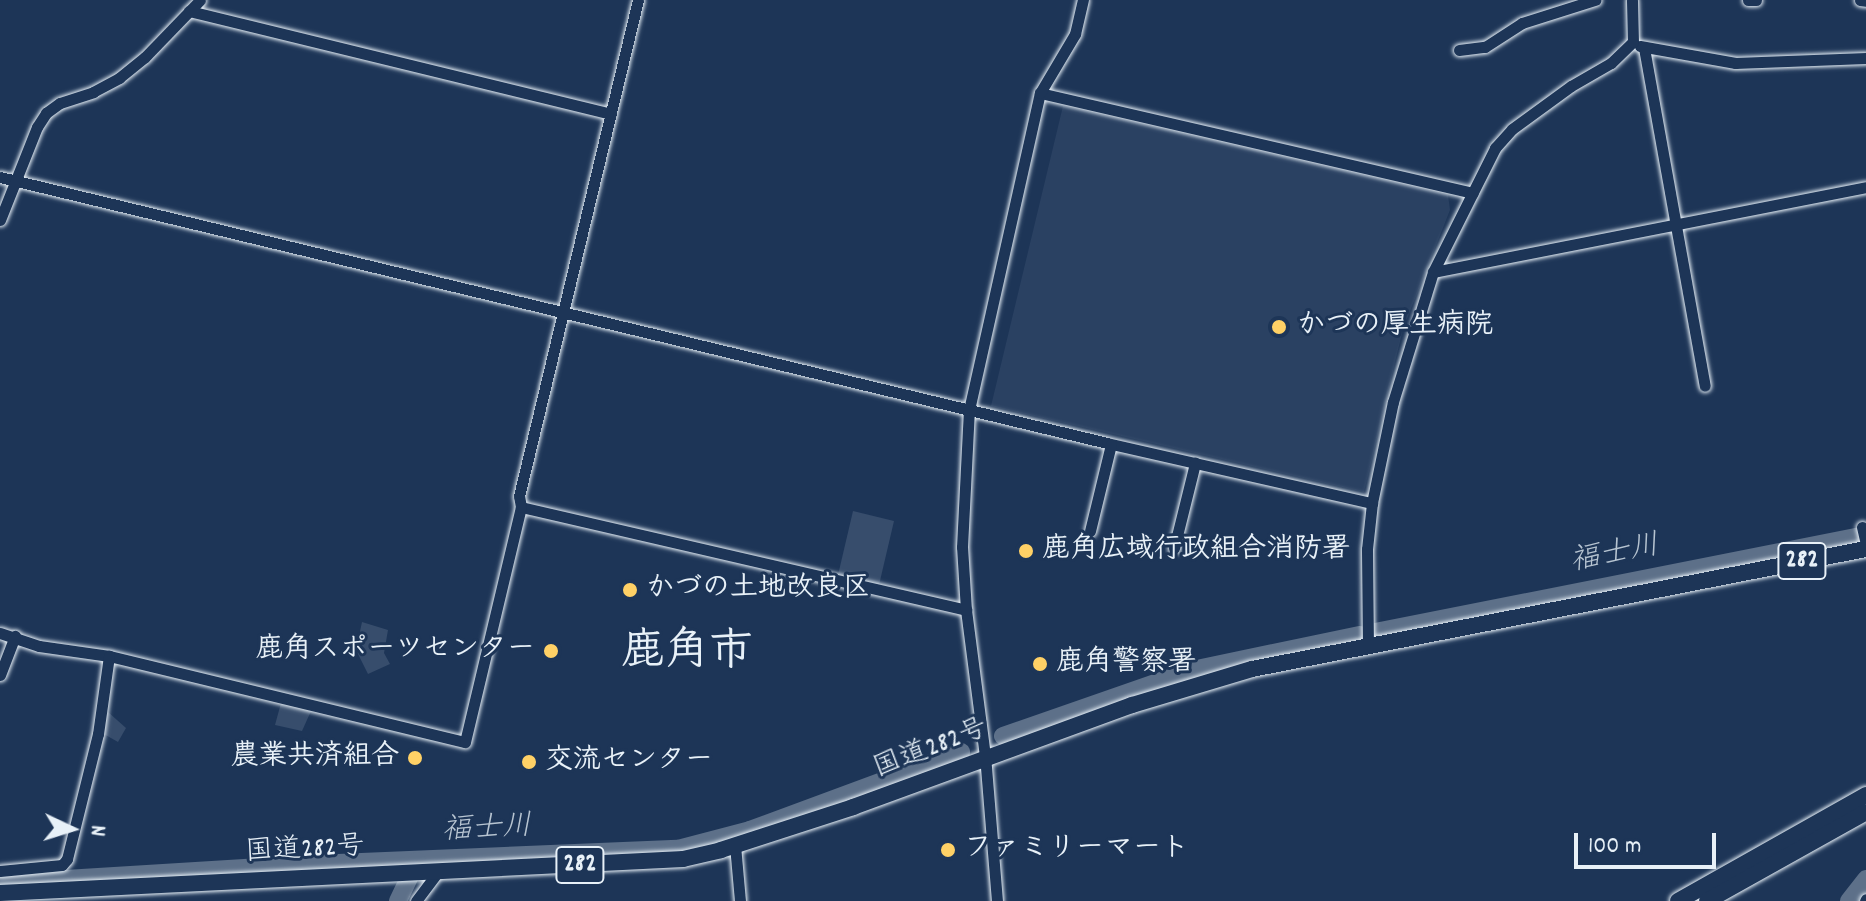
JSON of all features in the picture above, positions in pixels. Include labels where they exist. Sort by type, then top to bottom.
[{"type":"highway","name":"国道282号","points":[[0,893],[651,862],[735,845],[853,807],[985,756],[1183,688],[1252,669],[1866,547]]},
{"type":"highway","points":[[1678,901],[1866,795]]},
{"type":"highway","points":[[1707,901],[1866,812]]},
{"type":"street","points":[[0,220],[37,127],[46,113],[60,103],[93,92],[119,78],[145,57],[200,0]]},
{"type":"street","points":[[0,633],[39,646],[109,656],[465,742],[521,507],[519,496],[638,0]]},
{"type":"street","points":[[997,901],[962,547],[969,410],[1040,93],[1071,42],[1083,0]]},
{"type":"street","points":[[1459,50],[1485,47],[1522,23],[1595,0]]},
{"type":"street","points":[[1368,647],[1367,549],[1372,503],[1393,402],[1433,272],[1495,148],[1512,129],[1571,86],[1611,63],[1633,42],[1632,0]]},
{"type":"street","points":[[1748,0],[1756,0]]},
{"type":"street","points":[[1860,0],[1866,1]]},
{"type":"street","points":[[189,11],[611,114]]},
{"type":"street","points":[[1633,42],[1644,48],[1735,63],[1866,58]]},
{"type":"street","points":[[1644,48],[1679,225],[1705,386]]},
{"type":"street","points":[[1040,93],[1473,193]]},
{"type":"street","points":[[0,177],[563,314],[1372,503]]},
{"type":"street","points":[[1433,272],[1866,187]]},
{"type":"street","points":[[1090,531],[1111,444]]},
{"type":"street","points":[[1174,548],[1195,463]]},
{"type":"street","points":[[521,507],[966,610]]},
{"type":"street","points":[[1862,527],[1866,547]]},
{"type":"street","points":[[0,675],[15,636]]},
{"type":"street","points":[[0,871],[62,865],[67,859],[98,734],[109,656]]},
{"type":"street","points":[[735,845],[740,901]]},
{"type":"street","points":[[416,901],[433,872]]},
{"type":"shaded area","points":[[1063,106],[1448,195],[1450,210],[1403,329],[1364,492],[991,406]]},
{"type":"shaded area","points":[[853,511],[894,521],[879,585],[838,575]]},
{"type":"shaded area","points":[[362,622],[388,630],[384,653],[390,664],[368,674],[356,650]]},
{"type":"shaded area","points":[[281,703],[311,711],[302,731],[275,725]]},
{"type":"shaded area","points":[[108,712],[126,728],[118,742],[102,733]]},
{"type":"waterway","name":"福士川","points":[[1375,632],[1866,535]]},
{"type":"waterway","name":"福士川","points":[[1003,736],[1192,670],[1359,635]]},
{"type":"waterway","name":"福士川","points":[[0,883],[314,864],[678,849],[750,830],[961,752]]},
{"type":"waterway","points":[[398,901],[417,861]]},
{"type":"waterway","points":[[1849,901],[1866,879]]},
{"type":"place","name":"かづの厚生病院","points":[[1279,327]]},
{"type":"place","name":"鹿角広域行政組合消防署","points":[[1026,551]]},
{"type":"place","name":"かづの土地改良区","points":[[630,590]]},
{"type":"place","name":"鹿角スポーツセンター","points":[[551,651]]},
{"type":"place","name":"鹿角警察署","points":[[1040,664]]},
{"type":"place","name":"農業共済組合","points":[[415,758]]},
{"type":"place","name":"交流センター","points":[[529,762]]},
{"type":"place","name":"ファミリーマート","points":[[948,850]]},
{"type":"district","name":"鹿角市","points":[[687,655]]}]
